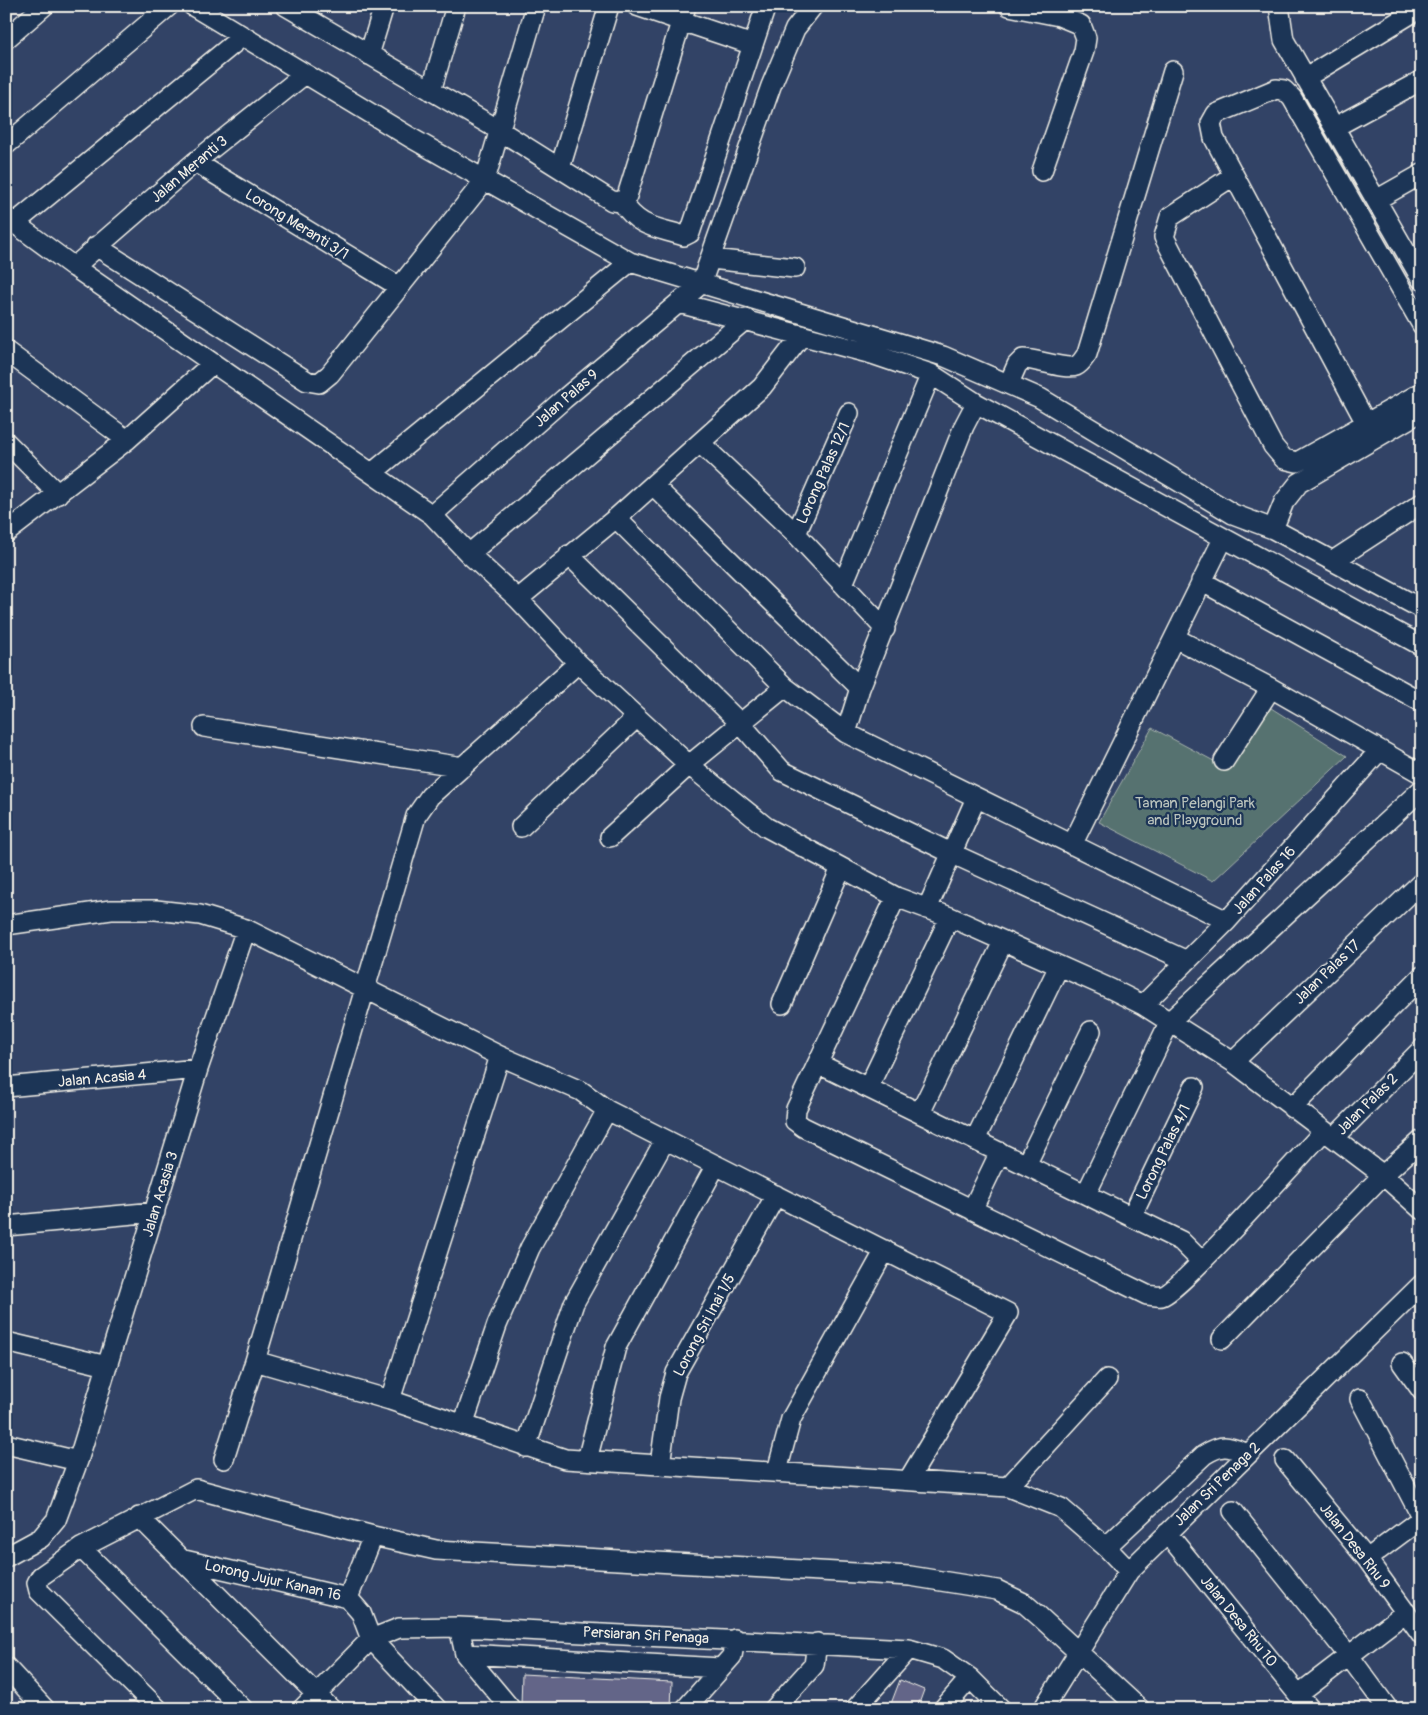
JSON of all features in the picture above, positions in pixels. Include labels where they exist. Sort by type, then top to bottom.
[{"type":"street","points":[[6,39],[44,6]]},
{"type":"street","points":[[6,145],[168,6]]},
{"type":"street","points":[[193,6],[485,180],[630,262],[943,356],[1009,383],[1040,398],[1233,514],[1273,529],[1422,609]]},
{"type":"street","points":[[286,6],[305,12],[369,55],[499,130],[612,201],[622,202]]},
{"type":"street","points":[[369,55],[384,6]]},
{"type":"street","points":[[431,90],[456,6]]},
{"type":"street","points":[[96,246],[307,381],[319,383],[330,374],[398,286],[485,180],[536,6]]},
{"type":"street","points":[[560,168],[609,6]]},
{"type":"street","points":[[637,6],[684,14],[753,45]]},
{"type":"street","points":[[622,202],[632,217],[640,223],[684,236],[690,233],[766,6]]},
{"type":"street","points":[[701,284],[771,86],[795,29],[813,6]]},
{"type":"street","points":[[1009,6],[1059,16],[1082,25],[1086,38],[1042,171]]},
{"type":"street","points":[[1279,7],[1284,40],[1376,200],[1414,247],[1422,280]]},
{"type":"street","points":[[1306,78],[1422,7]]},
{"type":"street","points":[[622,202],[628,196],[684,14]]},
{"type":"street","points":[[243,36],[11,220],[74,267],[432,514],[469,554],[518,599],[578,663],[689,765],[766,827],[896,897],[950,917],[1143,1005],[1233,1062],[1383,1175],[1422,1210]]},
{"type":"street","points":[[1009,383],[1017,365],[1023,359],[1036,359],[1070,367],[1078,365],[1087,354],[1173,71]]},
{"type":"street","name":"Jalan Meranti 3","points":[[74,267],[195,162],[305,74]]},
{"type":"street","points":[[1335,127],[1422,80]]},
{"type":"street","points":[[1366,423],[1214,138],[1211,123],[1216,114],[1276,89],[1284,90],[1292,98],[1422,325]]},
{"type":"street","name":"Lorong Meranti 3/1","points":[[195,162],[398,286]]},
{"type":"street","points":[[1376,200],[1422,174]]},
{"type":"street","points":[[1233,176],[1170,217],[1164,237],[1273,446],[1284,459],[1297,462],[1422,392]]},
{"type":"street","points":[[1387,264],[1414,247]]},
{"type":"street","points":[[711,259],[795,268]]},
{"type":"street","points":[[372,474],[630,262]]},
{"type":"street","name":"Jalan Palas 9","points":[[432,514],[701,284]]},
{"type":"street","points":[[679,302],[872,354],[931,374],[976,403],[1422,646]]},
{"type":"street","points":[[469,554],[746,319]]},
{"type":"street","points":[[518,599],[616,518],[762,387],[802,335]]},
{"type":"street","points":[[6,351],[127,440]]},
{"type":"street","points":[[6,533],[127,440],[213,363]]},
{"type":"street","points":[[843,584],[931,374]]},
{"type":"street","points":[[846,733],[860,688],[964,426],[976,403]]},
{"type":"street","points":[[1273,529],[1284,502],[1299,483],[1422,411]]},
{"type":"street","name":"Lorong Palas 12/1","points":[[796,534],[849,413]]},
{"type":"street","points":[[6,442],[58,494]]},
{"type":"street","points":[[700,444],[796,534],[885,629]]},
{"type":"street","points":[[653,485],[860,688]]},
{"type":"street","points":[[1333,561],[1422,503]]},
{"type":"street","points":[[616,518],[785,687],[846,733],[1227,921]]},
{"type":"street","points":[[1072,845],[1176,638],[1201,581],[1223,539]]},
{"type":"street","points":[[569,555],[741,724],[782,771],[953,854],[1187,961]]},
{"type":"street","points":[[1201,581],[1422,702]]},
{"type":"street","points":[[1176,638],[1271,688],[1422,774]]},
{"type":"street","points":[[224,1459],[255,1361],[416,816],[430,796],[578,663]]},
{"type":"street","points":[[610,838],[689,765],[785,687]]},
{"type":"street","points":[[1224,762],[1271,688]]},
{"type":"street","points":[[521,827],[637,717]]},
{"type":"street","points":[[204,727],[463,766]]},
{"type":"street","name":"Jalan Palas 16","points":[[1143,1005],[1227,921],[1380,750]]},
{"type":"street","points":[[1086,1194],[1170,1022],[1422,789]]},
{"type":"street","points":[[927,909],[953,854],[976,798]]},
{"type":"street","points":[[782,1004],[841,868]]},
{"type":"street","name":"Jalan Palas 17","points":[[1233,1062],[1422,882]]},
{"type":"street","points":[[896,897],[796,1108],[795,1121],[803,1127],[972,1210],[1000,1152]]},
{"type":"street","points":[[6,925],[111,910],[156,910],[200,915],[246,929],[500,1056],[581,1091],[607,1110],[1008,1313],[909,1479]]},
{"type":"street","points":[[868,1088],[950,917]]},
{"type":"street","name":"Jalan Acasia 3","points":[[6,1557],[41,1538],[56,1520],[78,1460],[198,1069],[246,929]]},
{"type":"street","points":[[920,1114],[1003,942]]},
{"type":"street","points":[[975,1140],[1059,966]]},
{"type":"street","points":[[1292,1108],[1422,976]]},
{"type":"street","points":[[1026,1165],[1092,1031]]},
{"type":"street","name":"Jalan Palas 2","points":[[972,1210],[1147,1295],[1162,1296],[1172,1291],[1329,1134],[1422,1049]]},
{"type":"street","points":[[390,1400],[500,1056]]},
{"type":"street","points":[[818,1064],[1181,1241],[1201,1261]]},
{"type":"street","name":"Jalan Acasia 4","points":[[6,1087],[198,1069]]},
{"type":"street","name":"Lorong Palas 4/1","points":[[1132,1216],[1194,1087]]},
{"type":"street","points":[[463,1425],[497,1325],[530,1248],[607,1110]]},
{"type":"street","points":[[526,1447],[574,1303],[665,1140]]},
{"type":"street","points":[[1222,1339],[1383,1175],[1422,1140]]},
{"type":"street","points":[[587,1460],[616,1347],[716,1165]]},
{"type":"street","name":"Lorong Sri Inai 1/5","points":[[660,1465],[669,1398],[676,1373],[776,1195]]},
{"type":"street","points":[[6,1226],[155,1212]]},
{"type":"street","points":[[777,1472],[791,1418],[885,1250]]},
{"type":"street","name":"Jalan Sri Penaga 2","points":[[1043,1709],[1129,1571],[1422,1284]]},
{"type":"street","points":[[6,1342],[107,1366]]},
{"type":"street","points":[[255,1361],[390,1400],[565,1459],[909,1479],[1008,1487],[1061,1508],[1106,1547],[1129,1571]]},
{"type":"street","points":[[1402,1363],[1422,1391]]},
{"type":"street","points":[[1008,1487],[1107,1378]]},
{"type":"street","points":[[1360,1399],[1422,1518],[1367,1559]]},
{"type":"street","points":[[6,1444],[78,1460]]},
{"type":"street","points":[[1106,1547],[1204,1455],[1217,1447],[1228,1446],[1248,1454]]},
{"type":"street","name":"Jalan Desa Rhu 9","points":[[1285,1460],[1367,1559],[1422,1634]]},
{"type":"street","points":[[158,1709],[39,1591],[37,1584],[41,1576],[80,1548],[196,1488],[373,1536],[436,1550],[910,1576],[997,1590],[1024,1603],[1080,1652],[1140,1709]]},
{"type":"street","points":[[1233,1511],[1349,1656],[1388,1709]]},
{"type":"street","points":[[139,1518],[331,1709]]},
{"type":"street","name":"Jalan Desa Rhu 10","points":[[1167,1534],[1304,1701]]},
{"type":"street","points":[[348,1598],[373,1536]]},
{"type":"street","points":[[80,1548],[243,1709]]},
{"type":"street","name":"Lorong Jujur Kanan 16","points":[[180,1558],[348,1598],[361,1613],[371,1639]]},
{"type":"street","points":[[1304,1701],[1349,1656],[1406,1612]]},
{"type":"street","points":[[459,1627],[465,1654],[511,1709]]},
{"type":"street","name":"Persiaran Sri Penaga","points":[[302,1709],[371,1639],[399,1628],[459,1627],[817,1643],[909,1649],[943,1659],[970,1678],[1001,1709]]},
{"type":"street","points":[[371,1639],[437,1709]]},
{"type":"street","points":[[685,1709],[732,1656],[735,1639]]},
{"type":"street","points":[[774,1709],[814,1665],[817,1643]]},
{"type":"street","points":[[855,1709],[909,1649]]},
{"type":"street","points":[[465,1654],[721,1668]]},
{"type":"street","points":[[6,1667],[45,1709]]},
{"type":"street","points":[[943,1709],[970,1678]]},
{"type":"green space","name":"Taman Pelangi Park and Playground","points":[[1271,708],[1347,756],[1213,881],[1099,822],[1152,728],[1225,767]]},
{"type":"building","points":[[522,1674],[672,1682],[671,1709],[586,1709],[521,1705]]},
{"type":"building","points":[[900,1680],[924,1690],[917,1709],[889,1709]]}]
